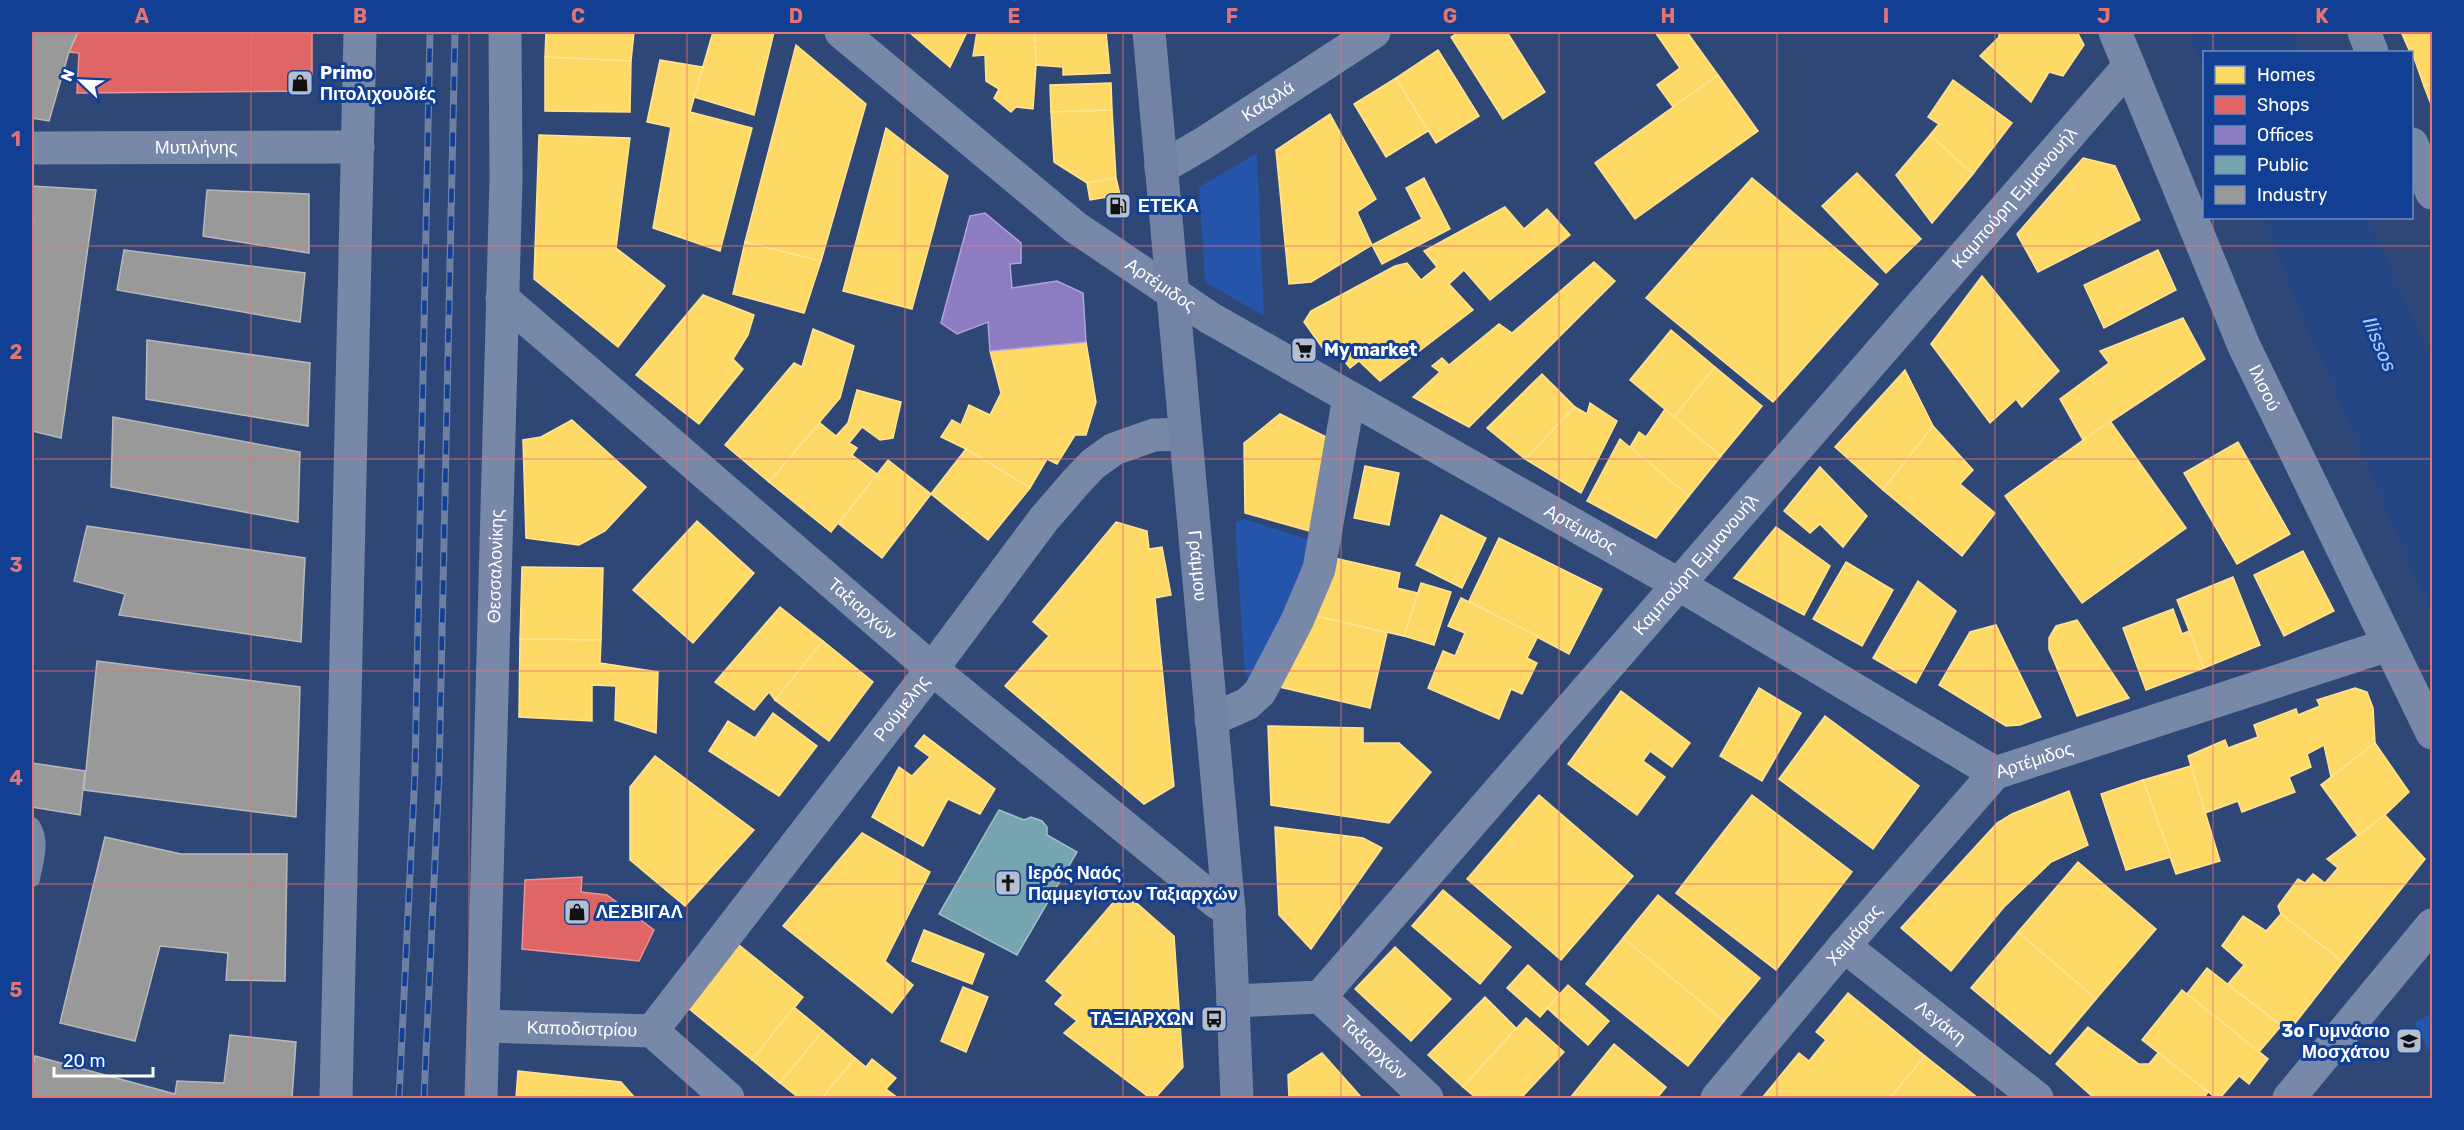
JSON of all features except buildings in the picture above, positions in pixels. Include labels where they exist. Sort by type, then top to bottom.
[{"type":"street","points":[[336,1098],[360,32]]},
{"type":"street","name":"Θεσσαλονίκης","points":[[481,1098],[506,178],[506,32]]},
{"type":"street","name":"Αρτέμιδος","points":[[841,32],[1075,227],[1210,318],[1678,584],[1995,773],[2388,645]]},
{"type":"street","name":"Γράμμου","points":[[1149,32],[1229,910],[1233,1001],[1232,1095]]},
{"type":"street","name":"Καζαλά","points":[[1161,168],[1204,143],[1374,32]]},
{"type":"street","name":"Ιλισού","points":[[2115,32],[2244,346],[2388,645],[2433,733]]},
{"type":"street","points":[[2364,32],[2372,51]]},
{"type":"street","name":"Καμπούρη Εμμανουήλ","points":[[1320,997],[2129,66]]},
{"type":"street","points":[[2413,146],[2433,193]]},
{"type":"street","name":"Μυτιλήνης","points":[[32,148],[358,147]]},
{"type":"street","name":"Ταξιαρχών","points":[[502,298],[932,669],[1215,901],[1229,910]]},
{"type":"street","points":[[1211,720],[1247,704],[1260,692],[1297,621],[1319,569],[1349,397]]},
{"type":"street","name":"Ρούμελης","points":[[652,1031],[932,669],[1044,519],[1093,464],[1113,448],[1133,441],[1154,435],[1184,434]]},
{"type":"street","name":"Χειμάρας","points":[[1717,1098],[1844,946],[1995,773]]},
{"type":"street","points":[[2289,1098],[2433,925]]},
{"type":"street","name":"Λεγάκη","points":[[1844,946],[2037,1098]]},
{"type":"street","points":[[1233,1001],[1320,997]]},
{"type":"street","name":"Ταξιαρχών","points":[[1320,997],[1427,1098]]},
{"type":"street","name":"Καποδιστρίου","points":[[483,1026],[652,1031],[728,1098]]},
{"type":"lane","points":[[32,825],[38,846],[32,879]]},
{"type":"shaded area","points":[[1257,153],[1264,316],[1205,282],[1199,187]]},
{"type":"shaded area","points":[[1244,519],[1310,540],[1312,555],[1253,683],[1245,674],[1236,539],[1236,522]]},
{"type":"shaded area","points":[[2432,1013],[2432,1056],[2414,1023]]},
{"type":"water","points":[[2189,32],[2289,32],[2298,51],[2203,51],[2203,67]]},
{"type":"water","name":"Ilissos","points":[[2263,219],[2369,219],[2432,363],[2432,615]]},
{"type":"railway","points":[[399,1098],[415,772],[430,32]]},
{"type":"railway","points":[[424,1098],[439,774],[455,32]]},
{"type":"place","name":"Primo Πιτολιχουδιές","points":[[300,83]]},
{"type":"place","name":"ΕΤΕΚΑ","points":[[1118,206]]},
{"type":"place","name":"My market","points":[[1304,350]]},
{"type":"place","name":"Ιερός Ναός Παμμεγίστων Ταξιαρχών","points":[[1008,883]]},
{"type":"place","name":"ΛΕΣΒΙΓΑΛ","points":[[577,912]]},
{"type":"place","name":"ΤΑΞΙΑΡΧΩΝ","points":[[1214,1019]]},
{"type":"place","name":"3o Γυμνάσιο Μοσχάτου","points":[[2409,1041]]}]
